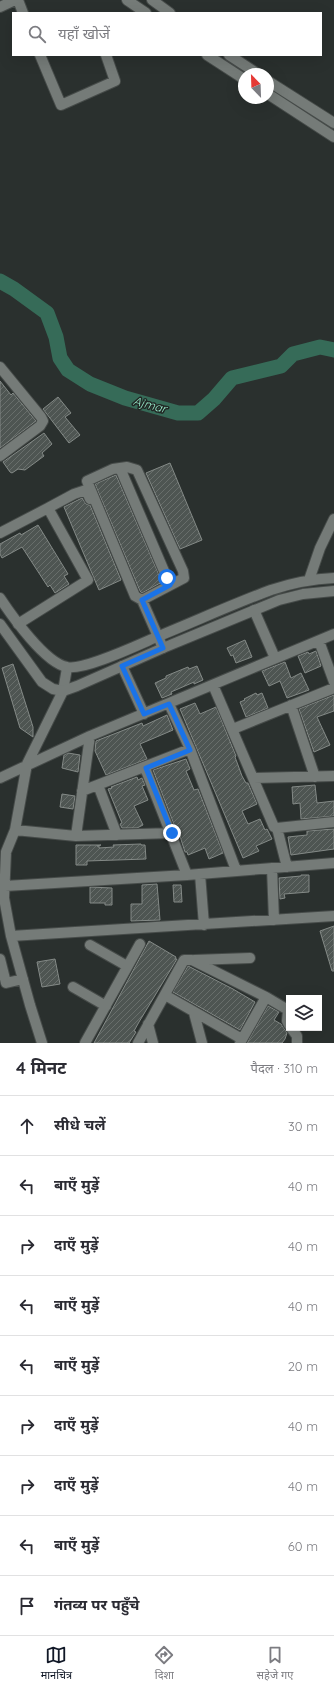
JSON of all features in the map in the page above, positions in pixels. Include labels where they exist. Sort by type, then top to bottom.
[{"type":"street","points":[[0,7],[17,0],[23,12]]},
{"type":"street","points":[[127,0],[145,12]]},
{"type":"street","points":[[152,0],[169,12]]},
{"type":"street","points":[[40,56],[61,105],[115,81],[106,56]]},
{"type":"street","points":[[209,56],[238,74]]},
{"type":"street","points":[[231,56],[249,68]]},
{"type":"street","points":[[274,85],[334,123]]},
{"type":"street","points":[[274,98],[334,137]]},
{"type":"street","points":[[0,367],[43,421],[40,426],[0,456]]},
{"type":"street","points":[[142,600],[184,578],[183,571],[137,470],[127,467],[114,469],[87,481],[135,596],[142,600],[163,648]]},
{"type":"street","points":[[120,468],[170,585]]},
{"type":"street","points":[[0,533],[74,494],[86,490],[123,578]]},
{"type":"street","points":[[18,624],[88,580],[48,508]]},
{"type":"street","points":[[309,580],[320,548],[334,519]]},
{"type":"street","points":[[0,598],[18,624],[42,650],[56,662],[67,668],[101,661],[271,590],[309,580],[334,578]]},
{"type":"street","points":[[0,624],[42,682],[53,689],[63,691],[254,610],[291,597],[334,590]]},
{"type":"street","points":[[254,610],[275,658]]},
{"type":"street","points":[[0,778],[27,764],[90,736],[334,634]]},
{"type":"street","points":[[319,641],[334,682]]},
{"type":"street","points":[[122,666],[144,714]]},
{"type":"street","points":[[42,1043],[11,936],[4,898],[3,852],[16,830],[27,764],[63,691],[67,668]]},
{"type":"street","points":[[213,685],[254,778],[272,825],[277,828],[334,822]]},
{"type":"street","points":[[233,729],[334,688]]},
{"type":"street","points":[[169,704],[190,750],[236,870]]},
{"type":"street","points":[[291,705],[315,777]]},
{"type":"street","points":[[76,836],[90,736]]},
{"type":"street","points":[[82,791],[146,768],[190,750]]},
{"type":"street","points":[[146,768],[188,875]]},
{"type":"street","points":[[254,778],[334,776]]},
{"type":"street","points":[[98,785],[117,835]]},
{"type":"street","points":[[277,828],[287,867]]},
{"type":"street","points":[[16,830],[76,836],[172,833]]},
{"type":"street","points":[[4,886],[188,875],[334,863]]},
{"type":"street","points":[[272,868],[274,920]]},
{"type":"street","points":[[200,874],[204,925]]},
{"type":"street","points":[[11,936],[334,916]]},
{"type":"street","points":[[85,1043],[140,944]]},
{"type":"street","points":[[90,945],[128,966]]},
{"type":"street","points":[[17,957],[0,960],[7,987],[23,979]]},
{"type":"street","points":[[138,1043],[184,960],[250,958]]},
{"type":"street","points":[[192,960],[266,997],[286,1009]]},
{"type":"street","points":[[73,987],[106,1006]]},
{"type":"street","points":[[165,995],[241,1041],[266,997]]},
{"type":"street","points":[[194,1013],[202,1043]]},
{"type":"street","points":[[148,1024],[153,1043]]},
{"type":"street","points":[[293,1031],[297,1036],[296,1043]]},
{"type":"building","points":[[0,381],[11,395],[13,393],[36,421],[0,448]]},
{"type":"building","points":[[58,397],[71,413],[65,417],[80,435],[69,443],[43,409]]},
{"type":"building","points":[[44,433],[52,444],[42,453],[44,456],[25,470],[18,469],[12,473],[10,472],[3,462]]},
{"type":"building","points":[[170,463],[202,540],[180,549],[146,473]]},
{"type":"building","points":[[116,475],[162,582],[142,593],[95,484]]},
{"type":"building","points":[[82,498],[86,504],[90,505],[121,580],[99,590],[64,507]]},
{"type":"building","points":[[38,525],[68,574],[64,576],[69,584],[55,593],[50,585],[48,587],[22,547],[2,558],[0,554],[0,544],[20,533],[21,535]]},
{"type":"building","points":[[245,640],[252,657],[236,663],[233,655],[231,656],[227,648]]},
{"type":"building","points":[[316,651],[321,666],[305,673],[298,656]]},
{"type":"building","points":[[285,662],[291,678],[301,673],[309,690],[287,698],[280,681],[269,686],[262,671]]},
{"type":"building","points":[[13,664],[33,727],[33,737],[20,728],[2,668]]},
{"type":"building","points":[[197,666],[203,680],[194,684],[194,682],[171,692],[172,694],[162,698],[155,683],[166,678],[166,676],[188,667],[189,669]]},
{"type":"building","points":[[256,693],[257,695],[262,693],[268,708],[246,717],[240,702]]},
{"type":"building","points":[[334,695],[334,711],[317,717],[330,745],[314,752],[299,709]]},
{"type":"building","points":[[195,703],[200,714],[216,707],[236,756],[235,757],[242,776],[246,783],[248,783],[257,804],[242,811],[248,824],[260,819],[265,830],[267,829],[272,839],[256,846],[259,851],[243,858],[180,709]]},
{"type":"building","points":[[167,715],[173,730],[140,744],[147,759],[106,775],[95,751],[96,741],[142,723],[143,726]]},
{"type":"building","points":[[68,753],[80,755],[78,772],[62,768],[64,755]]},
{"type":"building","points":[[186,759],[190,769],[186,771],[194,790],[198,789],[223,853],[209,859],[205,848],[188,855],[187,852],[185,852],[178,830],[175,827],[153,770]]},
{"type":"building","points":[[137,777],[138,780],[142,778],[145,785],[142,786],[148,800],[134,806],[143,825],[137,828],[122,828],[120,824],[122,823],[108,789]]},
{"type":"building","points":[[315,785],[317,803],[334,801],[334,816],[301,819],[300,803],[293,804],[292,787]]},
{"type":"building","points":[[62,794],[75,796],[73,809],[60,807]]},
{"type":"building","points":[[334,829],[334,849],[291,855],[288,837],[307,835],[307,831]]},
{"type":"building","points":[[76,845],[101,845],[97,846],[99,846],[99,848],[114,847],[113,845],[145,845],[146,859],[87,861],[87,865],[76,865]]},
{"type":"building","points":[[309,875],[309,892],[284,894],[285,898],[280,899],[279,878]]},
{"type":"building","points":[[157,884],[160,920],[131,921],[131,904],[142,904],[142,885]]},
{"type":"building","points":[[173,885],[181,885],[182,902],[174,902]]},
{"type":"building","points":[[90,887],[112,888],[112,905],[105,905],[105,903],[90,903]]},
{"type":"building","points":[[334,926],[334,971],[332,971],[320,931]]},
{"type":"building","points":[[149,941],[177,959],[139,1022],[134,1031],[136,1032],[129,1043],[94,1043]]},
{"type":"building","points":[[55,959],[60,984],[42,987],[37,962]]},
{"type":"building","points":[[188,966],[255,1002],[240,1030],[173,992]]},
{"type":"building","points":[[268,1006],[279,1012],[274,1020],[281,1024],[287,1033],[285,1039],[282,1043],[247,1043]]},
{"type":"waterway","name":"Ajmar","points":[[0,281],[14,289],[47,313],[56,337],[60,358],[68,370],[90,384],[125,398],[178,413],[198,413],[214,399],[232,378],[281,366],[293,354],[320,347],[334,350]]},
{"type":"route","points":[[167,578],[170,585],[142,600],[163,648],[122,666],[144,714],[169,704],[190,750],[146,768],[172,833]]}]
